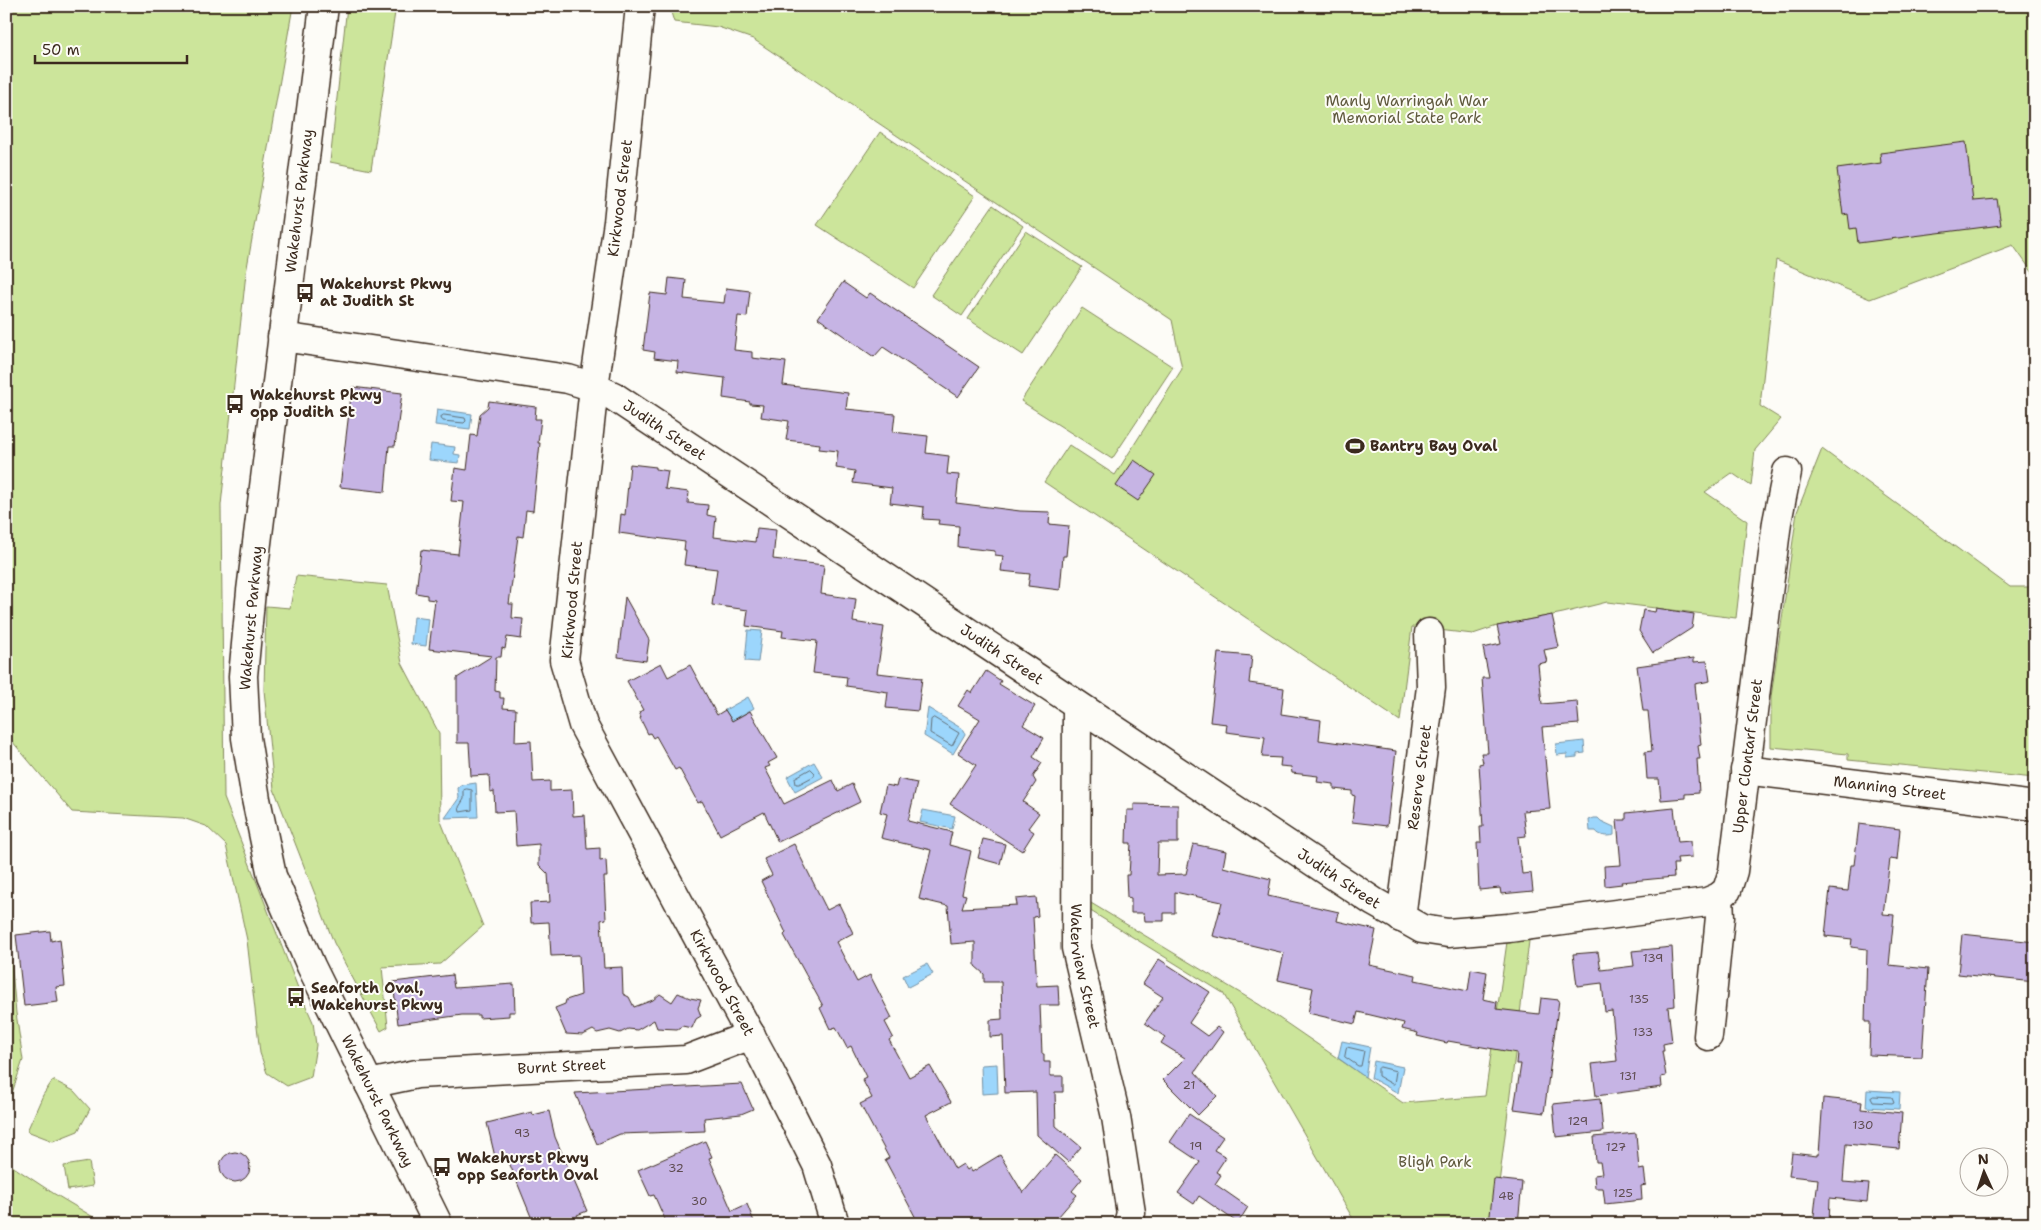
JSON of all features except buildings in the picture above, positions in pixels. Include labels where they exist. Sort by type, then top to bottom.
[{"type":"street","name":"Wakehurst Parkway","points":[[324,6],[251,590],[244,676],[246,738],[256,800],[272,876],[302,948],[438,1224]]},
{"type":"street","name":"Kirkwood Street","points":[[640,6],[618,222],[594,387],[564,660],[583,725],[750,1035],[817,1165],[835,1224]]},
{"type":"street","name":"Judith Street","points":[[282,337],[568,379],[594,387],[622,402],[1077,705],[1401,918],[1422,929],[1448,933],[1509,928],[1707,902],[1719,897]]},
{"type":"street","name":"Upper Clontarf Street","points":[[1719,897],[1727,890],[1733,871],[1777,522],[1787,472]]},
{"type":"street","name":"Reserve Street","points":[[1401,918],[1431,687],[1429,633]]},
{"type":"street","name":"Waterview Street","points":[[1077,705],[1076,948],[1116,1117],[1131,1213],[1128,1224]]},
{"type":"street","name":"Manning Street","points":[[1745,770],[2035,806]]},
{"type":"street","points":[[1708,1036],[1720,917],[1719,897]]},
{"type":"street","name":"Burnt Street","points":[[370,1084],[418,1074],[686,1060],[750,1035]]},
{"type":"green space","points":[[6,6],[293,6],[246,273],[221,505],[224,798],[313,1022],[316,1045],[311,1077],[287,1086],[267,1073],[260,1053],[247,940],[226,845],[206,826],[183,818],[72,812],[6,734]]},
{"type":"green space","points":[[347,6],[396,6],[371,170],[330,162]]},
{"type":"green space","name":"Manly Warringah War Memorial State Park","points":[[669,6],[2035,6],[2035,276],[2013,245],[1870,299],[1776,260],[1760,406],[1781,419],[1755,450],[1751,486],[1732,473],[1705,492],[1747,521],[1736,618],[1607,602],[1497,626],[1473,634],[1412,627],[1400,721],[1044,482],[1069,445],[1115,475],[1182,369],[1172,320],[753,39],[718,27],[674,22]]},
{"type":"green space","points":[[880,132],[975,196],[913,288],[817,225]]},
{"type":"green space","points":[[993,205],[1023,226],[962,316],[931,295]]},
{"type":"green space","points":[[1026,231],[1082,267],[1023,355],[968,319]]},
{"type":"green space","points":[[1082,308],[1173,367],[1112,459],[1021,401]]},
{"type":"green space","points":[[1822,449],[2010,587],[2035,587],[2035,778],[1848,760],[1848,754],[1771,747],[1771,697],[1797,512]]},
{"type":"green space","points":[[296,576],[387,585],[402,663],[439,733],[440,819],[483,926],[440,964],[382,967],[388,1027],[381,1031],[334,943],[274,789],[264,690],[266,606],[290,608]]},
{"type":"green space","name":"Bligh Park","points":[[1076,894],[1260,1005],[1403,1103],[1485,1096],[1509,928],[1531,925],[1494,1224],[1356,1224],[1223,993],[1076,902]]},
{"type":"green space","points":[[6,905],[16,1013],[23,1060],[6,1111]]},
{"type":"green space","points":[[53,1080],[74,1091],[90,1109],[78,1131],[53,1141],[27,1131],[43,1095]]},
{"type":"green space","points":[[6,1162],[53,1193],[105,1224],[6,1224]]},
{"type":"green space","points":[[89,1162],[93,1186],[68,1190],[64,1166]]},
{"type":"water","points":[[437,409],[472,414],[470,429],[435,425]]},
{"type":"water","points":[[431,444],[455,447],[454,454],[460,455],[459,463],[429,460]]},
{"type":"water","points":[[414,617],[429,619],[426,646],[411,644]]},
{"type":"water","points":[[748,630],[762,631],[758,662],[745,661]]},
{"type":"water","points":[[748,697],[754,708],[732,721],[725,710]]},
{"type":"water","points":[[928,708],[964,730],[965,734],[953,754],[924,736]]},
{"type":"water","points":[[1584,741],[1585,753],[1577,754],[1577,757],[1567,758],[1567,754],[1557,755],[1556,744]]},
{"type":"water","points":[[814,762],[823,777],[795,792],[787,777]]},
{"type":"water","points":[[476,783],[478,817],[445,818],[459,798],[458,788],[462,785]]},
{"type":"water","points":[[923,810],[955,816],[952,829],[920,822]]},
{"type":"water","points":[[1598,818],[1614,827],[1614,835],[1604,836],[1596,831],[1590,831],[1589,820]]},
{"type":"water","points":[[927,964],[933,974],[908,987],[903,976]]},
{"type":"water","points":[[1342,1041],[1370,1047],[1365,1077],[1338,1058]]},
{"type":"water","points":[[1374,1061],[1403,1067],[1398,1093],[1371,1078]]},
{"type":"water","points":[[997,1064],[998,1093],[982,1094],[981,1065]]},
{"type":"water","points":[[1867,1090],[1900,1092],[1899,1109],[1866,1107]]},
{"type":"place","name":"Wakehurst Pkwy at Judith St","points":[[305,293]]},
{"type":"place","name":"Wakehurst Pkwy opp Judith St","points":[[235,404]]},
{"type":"place","name":"Bantry Bay Oval","points":[[1355,446]]},
{"type":"place","name":"Seaforth Oval, Wakehurst Pkwy","points":[[296,997]]},
{"type":"place","name":"Wakehurst Pkwy opp Seaforth Oval","points":[[442,1167]]}]
